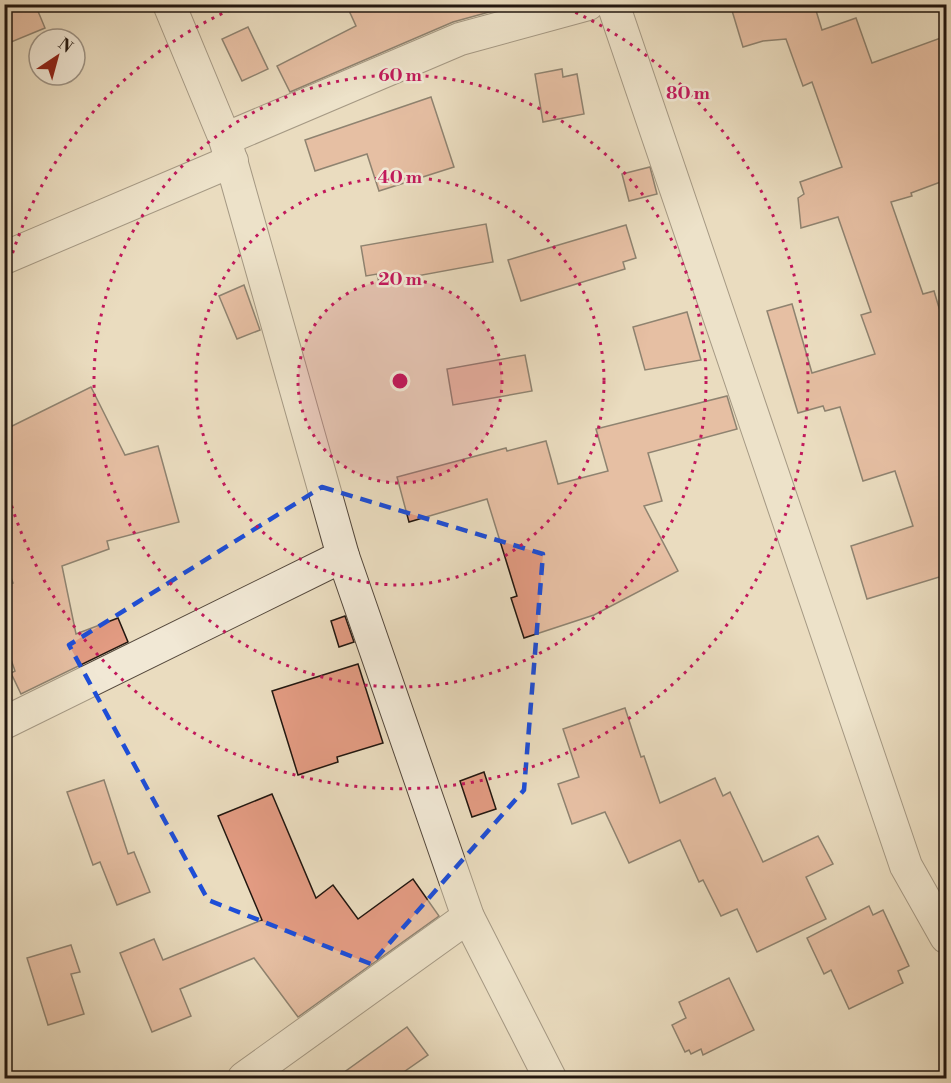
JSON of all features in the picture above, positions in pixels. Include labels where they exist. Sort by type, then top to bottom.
[{"type":"street","points":[[169,4],[229,150],[343,556],[468,916],[550,1078]]},
{"type":"street","points":[[4,258],[460,39],[588,4]]},
{"type":"street","points":[[613,4],[906,866],[946,937]]},
{"type":"street","points":[[4,723],[343,556]]},
{"type":"street","points":[[244,1078],[468,916]]},
{"type":"highlighted area","points":[[322,487],[543,554],[524,790],[371,964],[208,900],[69,645]]},
{"type":"building","points":[[4,4],[35,4],[45,27],[27,27],[27,35],[4,45]]},
{"type":"building","points":[[346,4],[518,4],[453,22],[290,92],[277,66],[356,26]]},
{"type":"building","points":[[730,4],[814,4],[822,30],[856,18],[872,63],[946,36],[946,180],[911,193],[912,196],[891,202],[923,294],[934,291],[946,331],[946,575],[867,599],[851,546],[913,526],[895,471],[863,481],[840,407],[825,411],[823,406],[798,413],[767,311],[792,304],[812,373],[875,354],[861,315],[871,312],[838,217],[801,228],[798,198],[804,194],[800,182],[842,167],[812,82],[803,86],[786,39],[763,41],[743,47]]},
{"type":"building","points":[[248,27],[268,69],[242,81],[222,39]]},
{"type":"building","points":[[562,69],[563,77],[577,74],[584,114],[543,122],[535,74]]},
{"type":"building","points":[[431,97],[454,167],[379,191],[367,154],[315,171],[305,140]]},
{"type":"building","points":[[650,167],[657,194],[629,201],[622,174]]},
{"type":"building","points":[[486,224],[493,262],[379,283],[377,274],[366,276],[361,246]]},
{"type":"building","points":[[626,225],[636,258],[623,262],[625,269],[521,301],[508,260]]},
{"type":"building","points":[[244,285],[260,330],[237,339],[219,296]]},
{"type":"building","points":[[687,312],[701,360],[645,370],[633,327]]},
{"type":"building","points":[[525,355],[532,391],[453,405],[447,369]]},
{"type":"building","points":[[91,387],[125,455],[158,446],[179,522],[107,541],[109,549],[62,566],[76,634],[118,618],[128,642],[21,694],[11,673],[15,671],[4,639],[4,586],[13,583],[4,558],[4,430]]},
{"type":"building","points":[[727,396],[737,429],[648,453],[662,501],[644,506],[678,571],[594,615],[524,638],[511,598],[517,596],[487,499],[409,522],[397,477],[506,448],[507,451],[546,441],[558,484],[608,471],[596,429]]},
{"type":"building","points":[[345,616],[354,642],[339,647],[331,621]]},
{"type":"building","points":[[358,664],[383,743],[337,757],[338,762],[298,775],[272,691]]},
{"type":"building","points":[[625,708],[641,757],[644,756],[660,803],[715,778],[723,796],[730,792],[763,862],[818,836],[833,864],[806,877],[826,919],[757,952],[737,909],[721,916],[703,880],[699,882],[680,840],[629,863],[605,812],[572,824],[558,784],[579,777],[563,729]]},
{"type":"building","points":[[484,772],[496,809],[472,817],[460,781]]},
{"type":"building","points":[[104,780],[128,854],[134,852],[150,892],[117,905],[100,862],[93,865],[67,792]]},
{"type":"building","points":[[272,794],[316,898],[333,885],[358,919],[413,879],[439,916],[298,1017],[254,958],[180,989],[191,1016],[152,1032],[120,953],[154,939],[163,960],[262,920],[218,816]]},
{"type":"building","points":[[869,906],[873,915],[883,910],[909,966],[898,971],[903,983],[849,1009],[831,970],[824,974],[807,938]]},
{"type":"building","points":[[71,945],[80,972],[71,974],[84,1014],[48,1025],[27,958]]},
{"type":"building","points":[[729,978],[754,1030],[703,1055],[701,1049],[691,1054],[689,1050],[685,1052],[672,1025],[686,1018],[679,1002]]},
{"type":"building","points":[[407,1027],[428,1055],[395,1078],[336,1078]]}]
